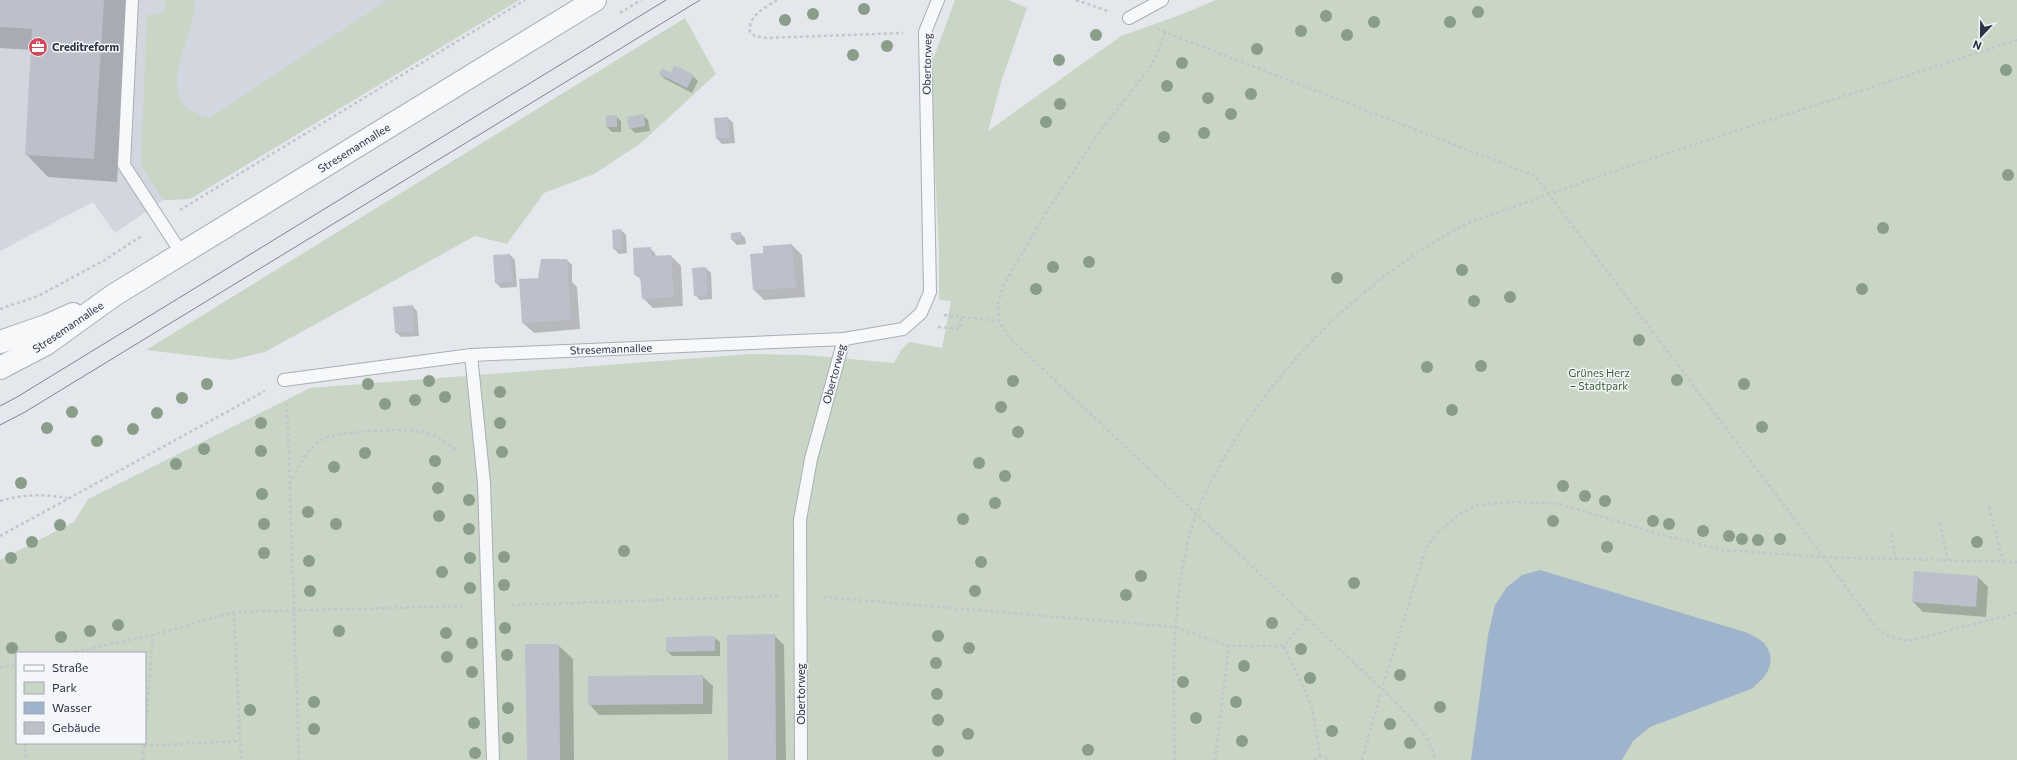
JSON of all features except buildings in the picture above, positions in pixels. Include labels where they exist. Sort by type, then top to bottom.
[{"type":"street","name":"Stresemannallee","points":[[0,368],[46,344],[114,295],[595,0]]},
{"type":"street","name":"Stresemannallee","points":[[0,342],[46,326],[114,295]]},
{"type":"lane","points":[[132,0],[124,165],[182,254]]},
{"type":"lane","name":"Obertorweg","points":[[801,760],[800,520],[804,490],[844,339],[903,329],[921,313],[930,292],[925,32],[938,0]]},
{"type":"lane","points":[[1129,18],[1162,0]]},
{"type":"lane","name":"Stresemannallee","points":[[284,380],[471,355],[844,339]]},
{"type":"lane","points":[[471,355],[484,483],[493,760]]},
{"type":"path","points":[[0,310],[38,296],[103,261],[161,222],[525,0]]},
{"type":"path","points":[[777,0],[754,16],[749,26],[750,32],[755,36],[767,38],[925,32]]},
{"type":"path","points":[[1076,0],[1129,18],[1535,176],[1877,628],[1890,637],[1908,641],[2017,613]]},
{"type":"path","points":[[1165,32],[1155,59],[1146,73],[1098,134],[1048,210],[1004,284],[998,303],[999,321],[1009,337],[1382,689],[1416,725],[1427,740],[1435,755],[1435,760]]},
{"type":"path","points":[[1175,760],[1172,677],[1174,627],[1186,549],[1196,513],[1232,444],[1270,388],[1296,358],[1344,310],[1399,267],[1444,236],[1470,222],[1637,163],[2017,40]]},
{"type":"path","points":[[921,313],[999,321]]},
{"type":"path","points":[[935,314],[934,327],[960,328],[961,317]]},
{"type":"path","points":[[0,536],[284,380],[287,399],[299,760]]},
{"type":"path","points":[[289,485],[305,456],[322,440],[343,433],[417,430],[444,440],[464,458],[484,483]]},
{"type":"path","points":[[0,501],[16,496],[46,495],[68,498]]},
{"type":"path","points":[[1362,760],[1382,689],[1426,548],[1439,531],[1458,515],[1477,505],[1513,502],[1560,504],[1662,535],[1722,550],[1896,560],[2017,562]]},
{"type":"path","points":[[1989,507],[2003,561]]},
{"type":"path","points":[[1940,523],[1948,560]]},
{"type":"path","points":[[1891,534],[1896,560]]},
{"type":"path","points":[[74,652],[153,635],[234,612],[489,606],[801,595],[1174,627],[1229,646],[1284,646]]},
{"type":"path","points":[[234,612],[241,760]]},
{"type":"path","points":[[1284,646],[1307,618]]},
{"type":"path","points":[[146,724],[153,635]]},
{"type":"path","points":[[1215,760],[1229,646]]},
{"type":"path","points":[[1284,646],[1312,707],[1320,756]]},
{"type":"path","points":[[0,668],[16,664]]},
{"type":"path","points":[[146,744],[240,741]]},
{"type":"path","points":[[25,744],[26,760]]},
{"type":"path","points":[[143,760],[144,744]]},
{"type":"path","points":[[1314,760],[1320,756]]},
{"type":"path","points":[[1320,756],[1332,760]]},
{"type":"shaded area","points":[[0,0],[519,0],[190,199],[163,200],[115,233],[93,202],[0,251]]},
{"type":"green space","points":[[165,0],[195,0],[193,18],[179,66],[177,79],[178,91],[182,102],[190,110],[210,118],[388,0],[519,0],[190,199],[163,200],[141,164],[147,15],[164,14]]},
{"type":"green space","name":"Grünes Herz – Stadtpark","points":[[955,0],[1008,0],[1027,8],[1002,79],[988,131],[1121,36],[1180,15],[1216,0],[2017,0],[2017,760],[0,760],[0,560],[74,522],[88,499],[310,388],[750,354],[805,355],[894,363],[901,350],[909,342],[942,348],[951,301],[939,300],[939,250],[933,130],[932,62]]},
{"type":"green space","points":[[685,18],[716,74],[641,143],[594,174],[544,193],[507,244],[475,236],[265,352],[231,360],[146,350]]},
{"type":"water","points":[[1540,570],[1748,633],[1764,643],[1770,656],[1769,669],[1761,680],[1751,689],[1650,727],[1633,741],[1622,760],[1471,760],[1488,635],[1495,605],[1507,587],[1522,575]]},
{"type":"tram line","points":[[0,406],[666,0]]},
{"type":"tram line","points":[[0,425],[25,412],[700,0]]},
{"type":"place","name":"Creditreform","points":[[38,47]]}]
